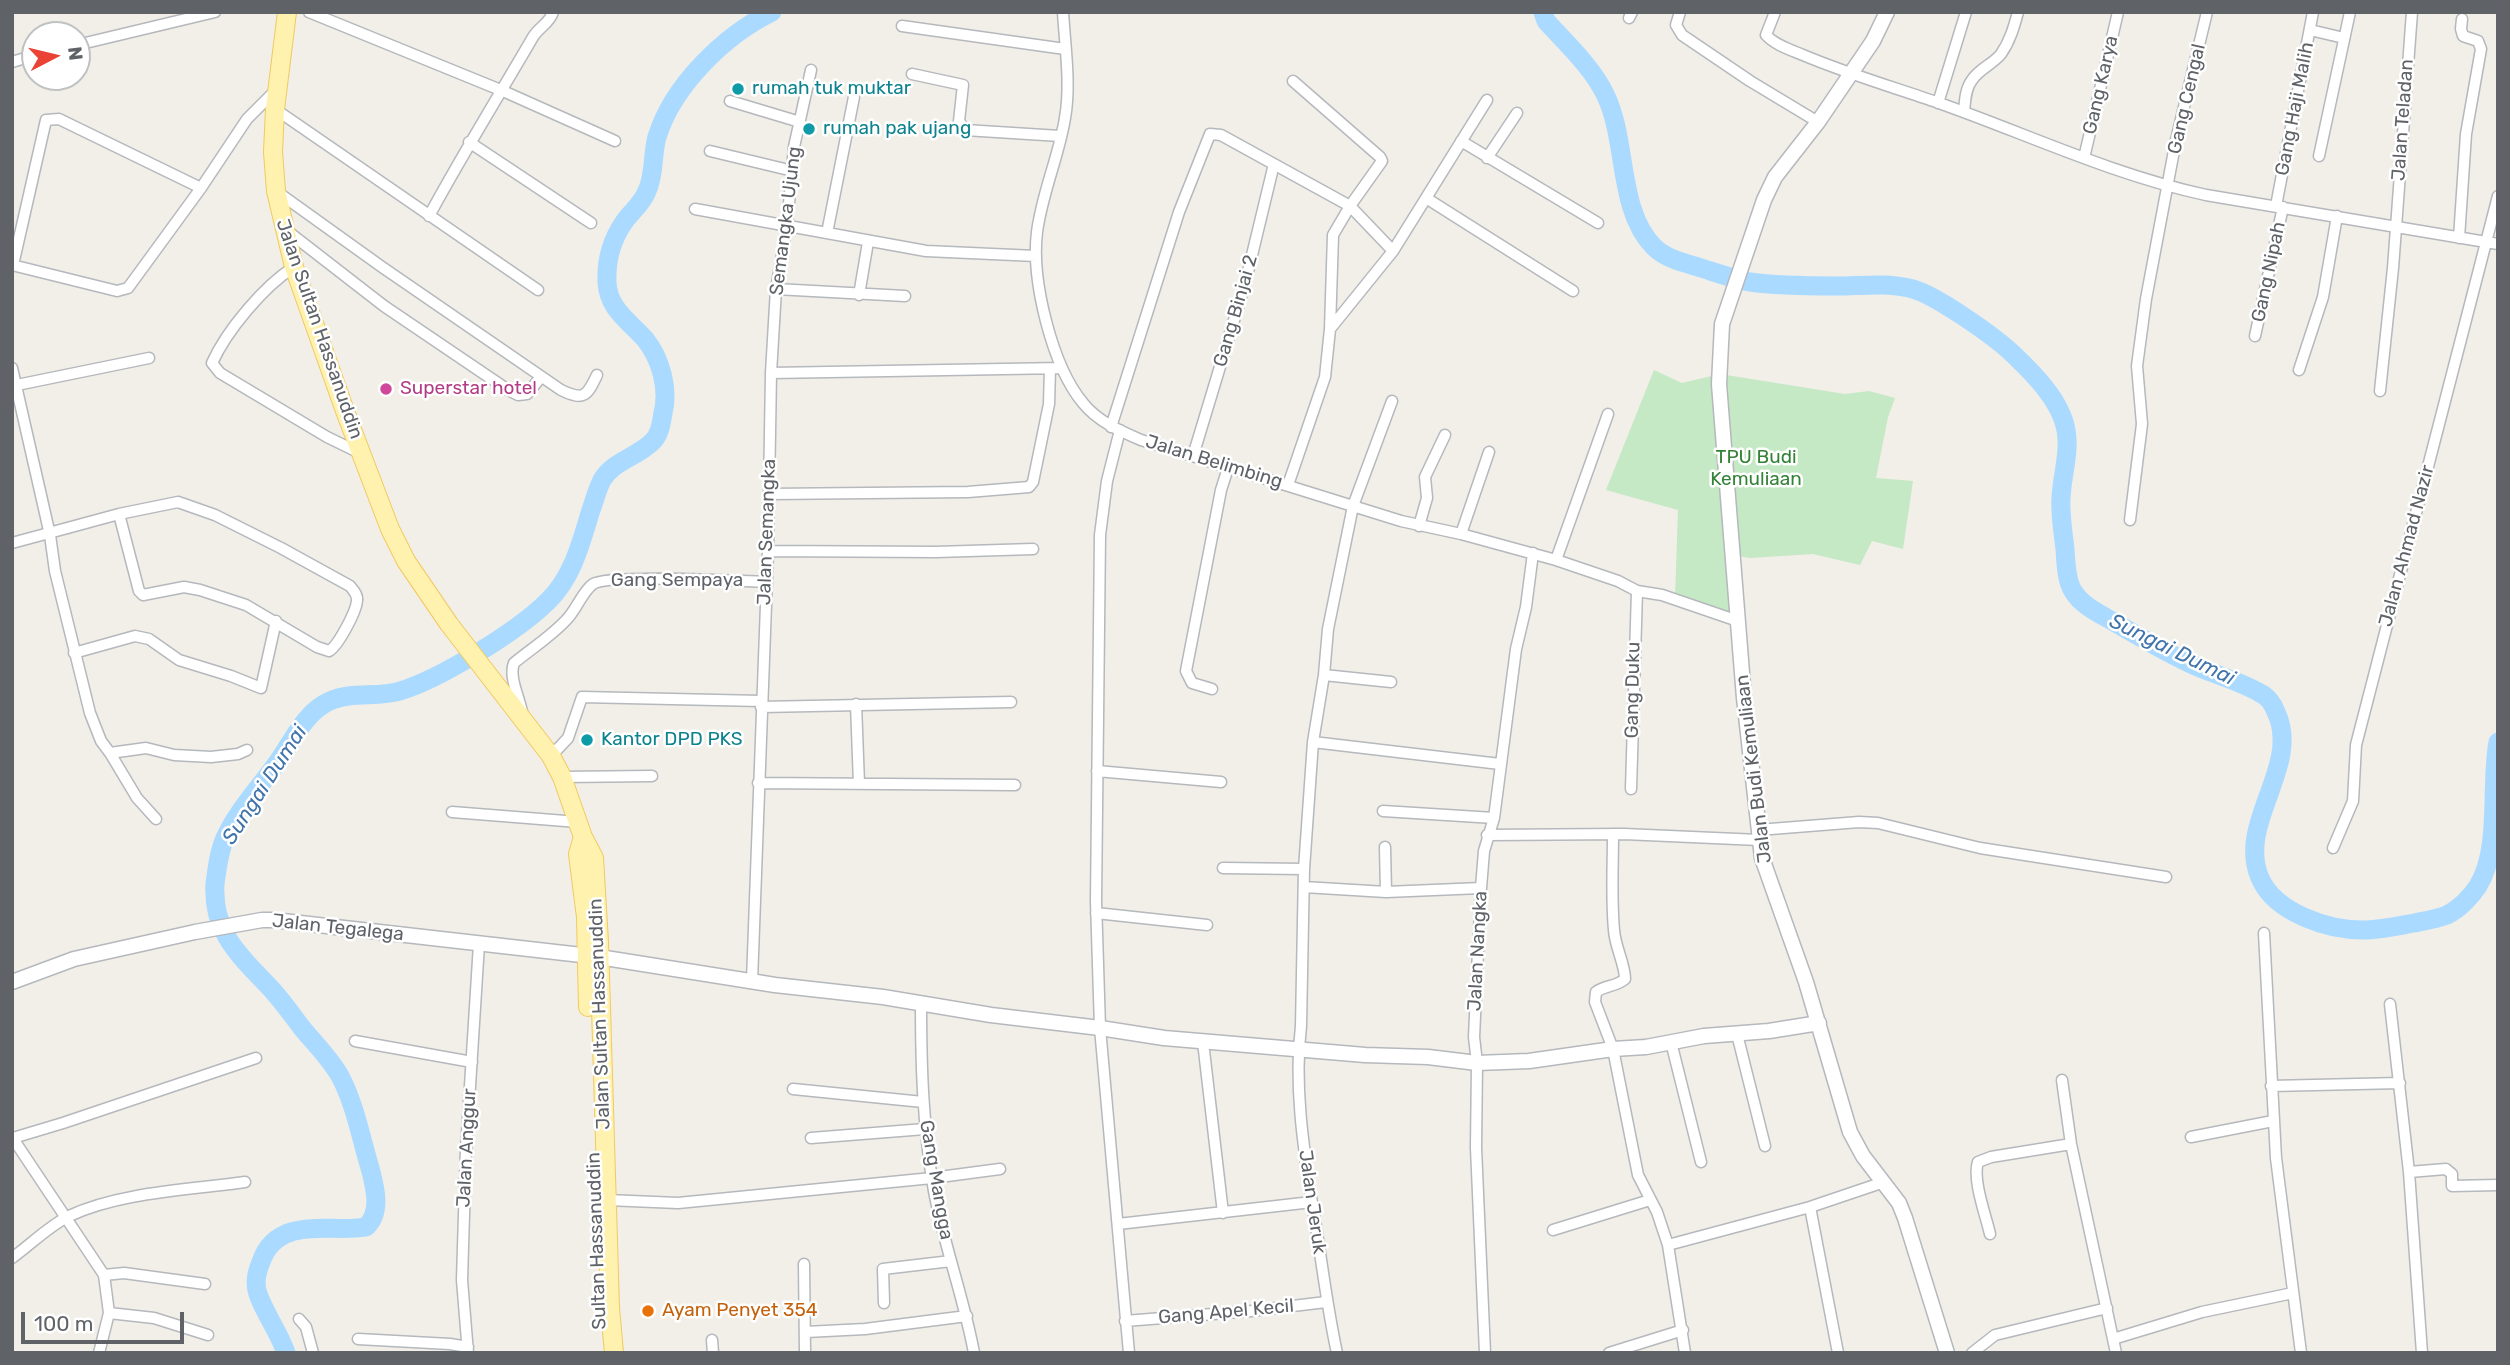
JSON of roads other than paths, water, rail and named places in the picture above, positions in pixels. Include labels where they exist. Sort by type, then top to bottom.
[{"type":"main road","name":"Jalan Sultan Hassanuddin","points":[[287,12],[276,90],[273,152],[276,191],[294,267],[398,546],[449,624],[523,720]]},
{"type":"main road","points":[[523,720],[551,756],[562,776],[580,830]]},
{"type":"main road","name":"Sultan Hassanuddin","points":[[580,830],[578,854],[592,957],[602,1353]]},
{"type":"main road","name":"Jalan Sultan Hassanuddin","points":[[592,957],[614,1353]]},
{"type":"street","points":[[91,42],[215,12]]},
{"type":"street","points":[[309,12],[503,91],[615,142]]},
{"type":"street","points":[[429,216],[535,33],[549,21],[553,12]]},
{"type":"street","points":[[1775,12],[1766,32],[1769,38],[1850,75],[1964,112],[2084,158],[2168,186],[2206,195],[2498,244]]},
{"type":"street","name":"Jalan Budi Kemuliaan","points":[[1886,12],[1873,41],[1770,186],[1724,318],[1718,384],[1758,835],[1768,879],[1819,1023],[1850,1132],[1863,1156],[1899,1203],[1911,1231],[1947,1353]]},
{"type":"street","points":[[1938,103],[1966,12]]},
{"type":"street","points":[[1964,112],[1967,90],[1972,79],[1991,65],[2001,53],[2018,12]]},
{"type":"street","name":"Gang Karya","points":[[2084,158],[2118,12]]},
{"type":"street","name":"Gang Cengal","points":[[2130,520],[2142,424],[2137,366],[2146,299],[2207,12]]},
{"type":"street","name":"Gang Haji Malih","points":[[2280,206],[2314,12]]},
{"type":"street","points":[[2319,156],[2350,12]]},
{"type":"street","name":"Jalan Teladan","points":[[2380,391],[2396,227],[2412,12]]},
{"type":"street","name":"Jalan Belimbing","points":[[1063,13],[1066,118],[1037,231],[1035,256],[1043,308],[1062,369],[1083,404],[1116,428],[1141,440],[1419,526],[1533,553],[1618,580],[1636,591],[1662,595],[1738,621]]},
{"type":"street","points":[[1675,14],[1676,26],[1682,35],[1750,81],[1818,122]]},
{"type":"street","points":[[2459,238],[2466,134],[2481,49],[2477,41],[2461,33],[2462,19]]},
{"type":"street","points":[[902,26],[1065,49]]},
{"type":"street","points":[[2310,30],[2344,38]]},
{"type":"street","name":"Semangka Ujung","points":[[771,373],[776,289],[787,226],[794,147],[811,70]]},
{"type":"street","points":[[912,74],[963,85],[959,121],[965,130],[1060,136]]},
{"type":"street","points":[[1288,485],[1324,383],[1330,329],[1332,238],[1350,206],[1381,165],[1381,158],[1293,81]]},
{"type":"street","points":[[201,188],[60,120],[46,120],[13,265],[117,291],[124,290],[132,284],[201,188],[247,119],[276,90]]},
{"type":"street","points":[[827,233],[854,97]]},
{"type":"street","points":[[1330,329],[1393,251],[1487,100]]},
{"type":"street","points":[[730,101],[800,122]]},
{"type":"street","points":[[275,109],[538,290]]},
{"type":"street","points":[[1487,158],[1517,113]]},
{"type":"street","points":[[1129,1353],[1100,1028],[1096,913],[1100,535],[1116,428],[1179,212],[1207,138],[1215,133],[1221,135],[1350,206],[1393,251]]},
{"type":"street","points":[[1461,141],[1598,223]]},
{"type":"street","points":[[470,142],[591,223]]},
{"type":"street","points":[[710,151],[793,171]]},
{"type":"street","name":"Gang Binjai 2","points":[[1193,456],[1245,284],[1274,164]]},
{"type":"street","points":[[276,191],[561,390],[578,396],[588,393],[597,375]]},
{"type":"street","name":"Jalan Ahmad Nazir","points":[[2333,848],[2353,801],[2356,745],[2384,628],[2440,425],[2484,242],[2498,196]]},
{"type":"street","points":[[1426,198],[1573,291]]},
{"type":"street","name":"Gang Nipah","points":[[2255,336],[2280,206]]},
{"type":"street","points":[[695,209],[926,251],[1035,256]]},
{"type":"street","points":[[2299,370],[2323,297],[2337,216]]},
{"type":"street","points":[[284,229],[384,306],[508,390],[518,395],[527,394],[541,377]]},
{"type":"street","points":[[859,295],[868,242]]},
{"type":"street","points":[[294,267],[256,300],[212,363],[220,373],[327,437],[362,454]]},
{"type":"street","points":[[776,289],[905,296]]},
{"type":"street","points":[[14,385],[149,358]]},
{"type":"street","points":[[12,368],[50,535],[55,571],[90,713],[101,741],[137,798],[156,819]]},
{"type":"street","points":[[769,494],[968,492],[1029,487],[1048,409],[1050,369]]},
{"type":"street","points":[[771,373],[1062,369]]},
{"type":"street","name":"Jalan Semangka","points":[[752,981],[768,551],[771,373]]},
{"type":"street","name":"Jalan Jeruk","points":[[1337,1353],[1326,1301],[1303,1153],[1298,1049],[1301,1026],[1304,869],[1313,743],[1328,629],[1353,506],[1392,401]]},
{"type":"street","points":[[1556,560],[1608,414]]},
{"type":"street","points":[[1419,526],[1427,498],[1425,477],[1445,435]]},
{"type":"street","points":[[1461,534],[1489,452]]},
{"type":"street","points":[[1212,689],[1192,684],[1186,671],[1221,490],[1228,468]]},
{"type":"street","points":[[12,543],[50,535],[119,514],[166,503],[184,503],[281,548],[350,586],[357,596],[355,608],[336,646],[329,651],[317,647],[246,605],[200,590],[184,587],[145,595],[140,593],[119,514]]},
{"type":"street","points":[[768,551],[936,552],[1033,549]]},
{"type":"street","name":"Jalan Nangka","points":[[1485,1353],[1476,1147],[1478,1063],[1474,1037],[1481,888],[1484,851],[1494,818],[1516,649],[1526,607],[1533,553]]},
{"type":"street","name":"Gang Sempaya","points":[[523,720],[520,698],[512,676],[514,663],[561,625],[591,585],[605,580],[646,579],[766,582]]},
{"type":"street","name":"Gang Duku","points":[[1631,789],[1636,591]]},
{"type":"street","points":[[74,653],[142,636],[179,660],[259,688],[263,686],[275,621]]},
{"type":"street","points":[[1324,675],[1391,682]]},
{"type":"street","points":[[551,756],[568,738],[582,697],[761,704],[1011,702]]},
{"type":"street","points":[[856,704],[859,784]]},
{"type":"street","points":[[1313,743],[1500,764]]},
{"type":"street","points":[[110,752],[146,748],[174,755],[211,757],[238,754],[247,750]]},
{"type":"street","points":[[1097,771],[1221,782]]},
{"type":"street","points":[[562,776],[652,776]]},
{"type":"street","points":[[758,783],[1015,785]]},
{"type":"street","points":[[1383,811],[1494,818]]},
{"type":"street","points":[[452,812],[580,830]]},
{"type":"street","points":[[1488,835],[1758,835],[1858,822],[1878,823],[1980,848],[2166,877]]},
{"type":"street","points":[[1613,834],[1614,929],[1625,979],[1619,984],[1599,989],[1595,996],[1613,1049],[1638,1175],[1657,1212],[1668,1245],[1685,1353]]},
{"type":"street","points":[[1385,847],[1386,892]]},
{"type":"street","points":[[1223,868],[1304,869]]},
{"type":"street","points":[[1304,887],[1386,892],[1481,888]]},
{"type":"street","points":[[1096,913],[1207,925]]},
{"type":"street","name":"Jalan Tegalega","points":[[12,982],[74,959],[195,932],[262,920],[287,920],[592,957],[991,1015],[1203,1042],[1365,1055],[1428,1057],[1478,1063],[1529,1061],[1819,1023]]},
{"type":"street","points":[[2264,933],[2276,1158],[2301,1353]]},
{"type":"street","name":"Jalan Anggur","points":[[468,1350],[462,1280],[466,1150],[479,944]]},
{"type":"street","name":"Gang Mangga","points":[[921,1003],[923,1102],[932,1178],[975,1353]]},
{"type":"street","points":[[2390,1004],[2409,1172],[2422,1353]]},
{"type":"street","points":[[1737,1034],[1765,1146]]},
{"type":"street","points":[[355,1041],[471,1062]]},
{"type":"street","points":[[1203,1042],[1223,1213]]},
{"type":"street","points":[[1671,1042],[1701,1163]]},
{"type":"street","points":[[99,1353],[108,1313],[104,1275],[13,1137],[63,1124],[256,1058]]},
{"type":"street","points":[[2062,1080],[2071,1144],[2116,1353]]},
{"type":"street","points":[[2272,1086],[2400,1083]]},
{"type":"street","points":[[793,1089],[923,1102]]},
{"type":"street","points":[[2191,1137],[2273,1121]]},
{"type":"street","points":[[811,1138],[925,1129]]},
{"type":"street","points":[[1990,1234],[1976,1168],[1978,1162],[1991,1157],[2071,1144]]},
{"type":"street","points":[[607,1200],[678,1203],[1000,1169]]},
{"type":"street","points":[[2409,1172],[2446,1169],[2452,1174],[2452,1186],[2498,1185]]},
{"type":"street","points":[[12,1258],[66,1218],[94,1206],[130,1198],[245,1182]]},
{"type":"street","points":[[1668,1245],[1810,1207],[1884,1182]]},
{"type":"street","points":[[1553,1230],[1650,1200]]},
{"type":"street","points":[[1118,1224],[1312,1202]]},
{"type":"street","points":[[1810,1207],[1838,1353]]},
{"type":"street","points":[[884,1303],[883,1269],[951,1261]]},
{"type":"street","points":[[804,1264],[805,1353]]},
{"type":"street","points":[[104,1275],[124,1273],[205,1284]]},
{"type":"street","points":[[2113,1339],[2202,1312],[2293,1293]]},
{"type":"street","name":"Gang Apel Kecil","points":[[1125,1321],[1251,1311],[1326,1301]]},
{"type":"street","points":[[1972,1353],[1995,1335],[2107,1308]]},
{"type":"street","points":[[108,1313],[153,1318],[208,1335]]},
{"type":"street","points":[[806,1332],[865,1329],[967,1317]]},
{"type":"street","points":[[299,1319],[306,1327],[313,1353]]},
{"type":"street","points":[[1609,1353],[1683,1330]]},
{"type":"street","points":[[358,1339],[450,1344],[468,1350]]},
{"type":"street","points":[[712,1340],[713,1353]]},
{"type":"waterway","name":"Sungai Dumai","points":[[286,1353],[257,1290],[258,1270],[269,1247],[279,1238],[306,1229],[366,1227],[376,1207],[375,1191],[354,1110],[337,1071],[277,995],[240,956],[224,931],[215,902],[218,860],[223,843],[230,827],[301,727],[321,706],[347,696],[400,691],[436,676],[478,653],[518,626],[557,592],[575,558],[602,480],[612,468],[655,439],[665,404],[662,374],[651,347],[611,300],[607,282],[610,251],[619,229],[647,191],[657,137],[675,99],[719,48],[772,12]]},
{"type":"waterway","name":"Sungai Dumai","points":[[1543,12],[1546,21],[1586,65],[1605,94],[1617,132],[1634,214],[1642,232],[1659,251],[1670,258],[1750,282],[1804,286],[1884,285],[1913,289],[1950,308],[1993,337],[2038,379],[2053,398],[2066,430],[2061,517],[2068,576],[2077,596],[2097,613],[2170,654],[2263,694],[2275,709],[2282,732],[2281,753],[2261,816],[2255,857],[2260,878],[2277,901],[2319,923],[2363,930],[2430,920],[2456,909],[2478,886],[2490,854],[2498,742]]},
{"type":"place","name":"rumah tuk muktar","points":[[738,89]]},
{"type":"place","name":"rumah pak ujang","points":[[809,129]]},
{"type":"place","name":"Superstar hotel","points":[[386,389]]},
{"type":"place","name":"Kantor DPD PKS","points":[[587,740]]},
{"type":"place","name":"Ayam Penyet 354","points":[[648,1311]]},
{"type":"park label","name":"TPU Budi Kemuliaan","points":[[1756,469]]}]
